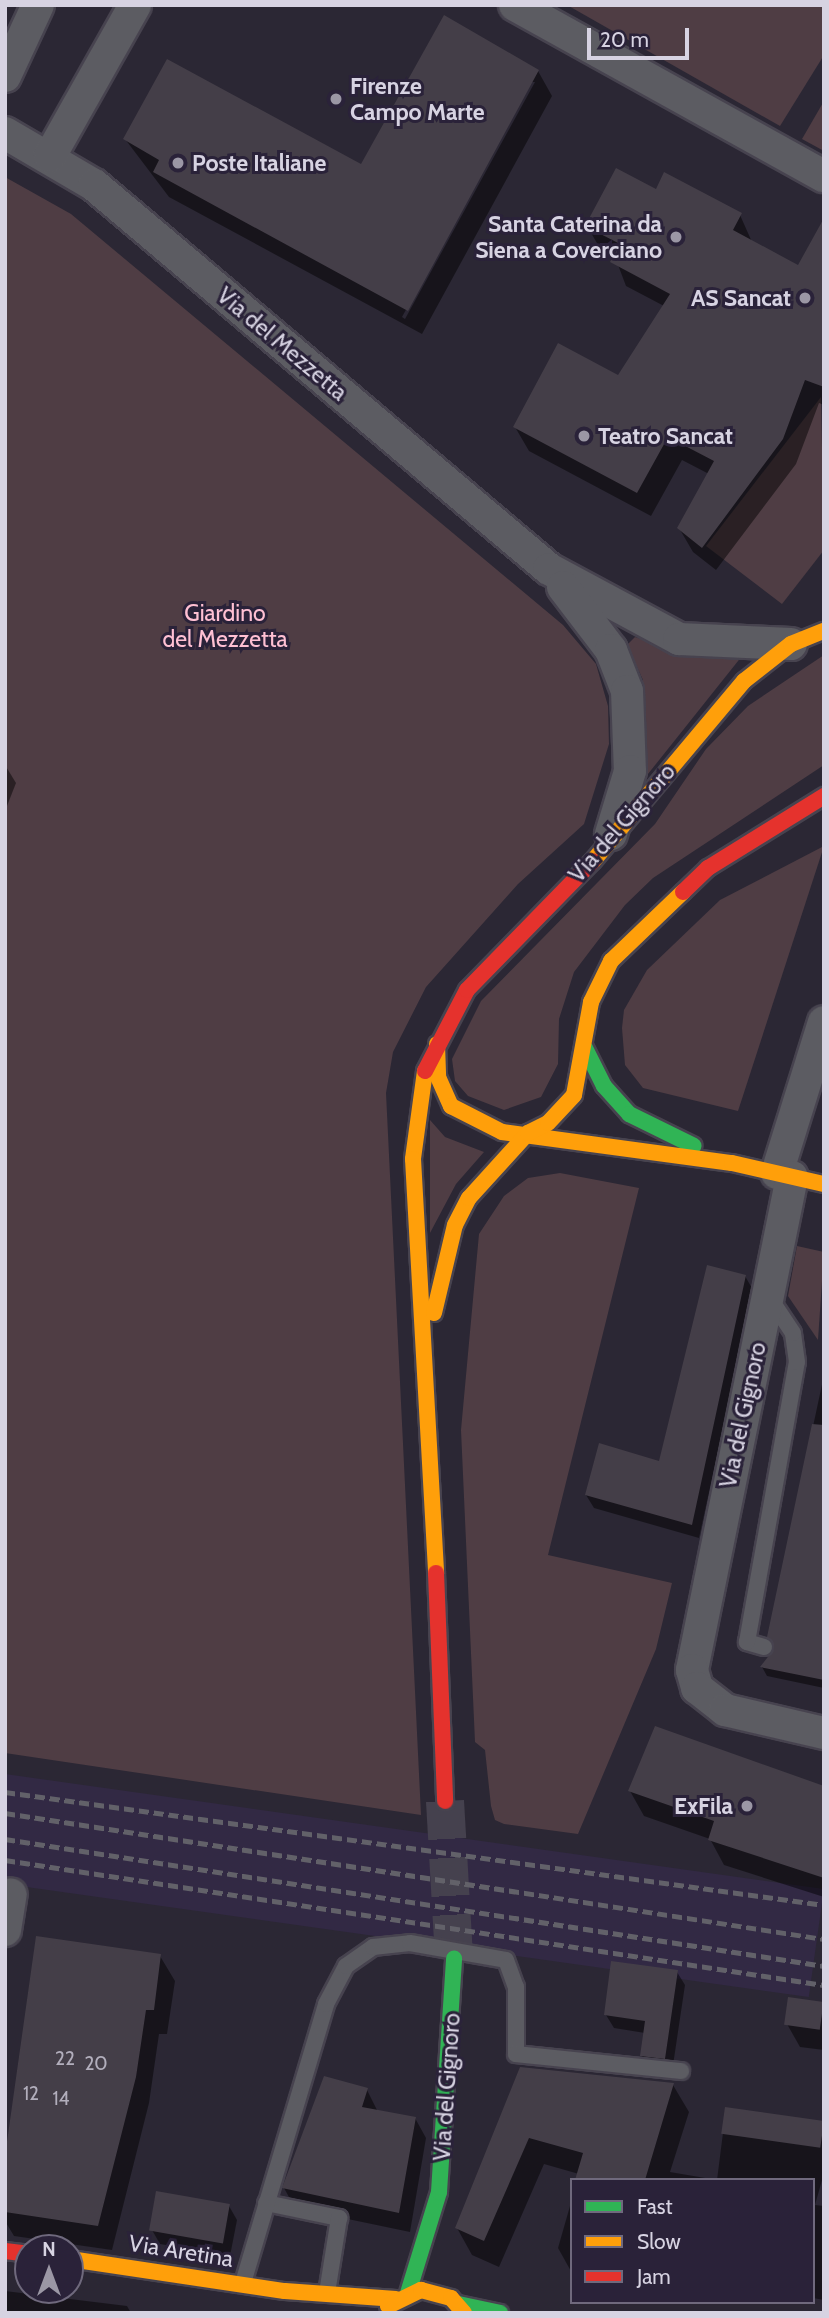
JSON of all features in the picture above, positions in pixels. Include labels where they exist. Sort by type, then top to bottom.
[{"type":"main road","name":"Via del Gignoro","points":[[445,1801],[427,1343],[413,1159],[420,1083],[437,1035],[467,989],[607,844],[744,681],[791,644],[824,631]]},
{"type":"main road","name":"Via del Gignoro","points":[[427,1343],[461,1211],[528,1133],[565,1109],[580,1080],[595,992],[623,946],[708,868],[818,803]]},
{"type":"main road","points":[[437,1035],[438,1077],[452,1106],[502,1132],[528,1133],[732,1163],[824,1184]]},
{"type":"main road","points":[[585,1048],[604,1086],[629,1114],[732,1163]]},
{"type":"main road","name":"Via del Gignoro","points":[[402,2296],[435,2216],[449,2101],[454,1958]]},
{"type":"main road","name":"Via del Gignoro","points":[[435,2216],[440,2244]]},
{"type":"main road","name":"Via Aretina","points":[[84,2261],[285,2291],[402,2296],[434,2291],[457,2305],[500,2313]]},
{"type":"main road","points":[[446,2271],[457,2305]]},
{"type":"main road","name":"Via Aretina","points":[[285,2291],[328,2313]]},
{"type":"main road","points":[[384,2313],[402,2296]]},
{"type":"street","points":[[5,76],[37,5]]},
{"type":"street","points":[[50,156],[135,5]]},
{"type":"street","points":[[515,5],[824,176]]},
{"type":"street","name":"Via del Mezzetta","points":[[5,133],[50,156],[94,185],[549,569],[679,639],[791,644]]},
{"type":"street","name":"Via del Mezzetta","points":[[549,569],[611,650],[627,691],[630,771],[607,844]]},
{"type":"street","name":"Via del Gignoro","points":[[824,1022],[784,1175],[767,1295],[692,1670],[697,1688],[725,1710],[824,1733]]},
{"type":"street","points":[[5,1930],[11,1894]]},
{"type":"lane","points":[[764,1647],[747,1642],[797,1362],[793,1333],[767,1295]]},
{"type":"lane","points":[[243,2283],[327,2004],[346,1966],[373,1947],[410,1943],[506,1960],[516,1987],[516,2054],[681,2071]]},
{"type":"lane","points":[[266,2203],[339,2218],[327,2292]]},
{"type":"shaded area","points":[[5,1774],[824,1889],[809,1997],[5,1884]]},
{"type":"green space","points":[[567,5],[824,5],[824,55],[780,126]]},
{"type":"green space","points":[[824,101],[824,151],[802,139]]},
{"type":"green space","name":"Giardino del Mezzetta","points":[[5,177],[71,214],[563,625],[596,664],[608,706],[609,744],[584,824],[518,884],[426,987],[393,1052],[386,1093],[421,1815],[5,1753]]},
{"type":"green space","points":[[821,397],[824,550],[782,604],[706,546]]},
{"type":"green space","points":[[635,637],[669,648],[746,651],[644,779],[643,680],[627,645]]},
{"type":"green space","points":[[824,655],[824,765],[653,878],[625,905],[574,972],[559,1019],[558,1064],[541,1097],[504,1110],[468,1096],[455,1081],[452,1059],[481,1001],[655,824],[706,749],[748,706]]},
{"type":"green space","points":[[824,846],[738,1111],[643,1088],[625,1065],[622,1028],[624,1010],[647,970],[720,900]]},
{"type":"green space","points":[[430,1120],[445,1137],[484,1152],[456,1184],[430,1233]]},
{"type":"green space","points":[[560,1173],[639,1188],[548,1555],[672,1583],[656,1649],[578,1834],[504,1824],[495,1820],[485,1750],[475,1742],[461,1430],[479,1234],[504,1196],[528,1178]]},
{"type":"green space","points":[[797,1246],[824,1252],[818,1340],[788,1296]]},
{"type":"building","points":[[444,15],[539,70],[408,311],[153,172],[159,160],[123,139],[167,59],[361,164]]},
{"type":"building","points":[[616,168],[656,189],[664,172],[742,213],[733,230],[798,265],[824,218],[824,387],[805,380],[783,439],[702,548],[677,528],[714,461],[668,437],[637,493],[513,427],[558,343],[618,375],[670,294],[610,262],[620,244],[585,226]]},
{"type":"building","points":[[707,1265],[746,1275],[692,1525],[585,1495],[599,1443],[659,1461]]},
{"type":"building","points":[[812,1424],[824,1425],[824,1680],[760,1667],[774,1649],[767,1637]]},
{"type":"building","name":"ExFila","points":[[655,1726],[824,1786],[824,1878],[708,1840],[714,1821],[628,1791]]},
{"type":"building","points":[[36,1936],[161,1954],[154,2010],[146,2010],[136,2077],[98,2226],[5,2212],[5,2156]]},
{"type":"building","points":[[611,1961],[678,1970],[665,2059],[640,2056],[645,2021],[604,2015]]},
{"type":"building","points":[[788,1997],[824,2002],[820,2030],[784,2025]]},
{"type":"building","points":[[520,2067],[674,2083],[646,2178],[576,2178],[583,2153],[529,2138],[484,2241],[455,2228]]},
{"type":"building","points":[[324,2076],[368,2088],[362,2107],[416,2117],[399,2213],[282,2188]]},
{"type":"building","points":[[725,2107],[824,2121],[820,2148],[721,2134]]},
{"type":"building","points":[[156,2191],[230,2204],[223,2243],[149,2230]]},
{"type":"tunnel","points":[[445,1801],[454,1958]]},
{"type":"railway","points":[[5,1792],[824,1905]]},
{"type":"railway","points":[[5,1813],[824,1939]]},
{"type":"railway","points":[[5,1839],[824,1966]]},
{"type":"railway","points":[[5,1860],[824,1985]]},
{"type":"traffic: fast","points":[[585,1048],[604,1086],[629,1114],[694,1146]]},
{"type":"traffic: fast","points":[[408,2293],[439,2192],[454,1958]]},
{"type":"traffic: fast","points":[[458,2304],[500,2313]]},
{"type":"traffic: slow","points":[[593,861],[744,681],[791,644],[824,631]]},
{"type":"traffic: slow","points":[[434,1313],[455,1225],[469,1198],[528,1133],[548,1123],[574,1095],[591,1002],[611,961],[683,892]]},
{"type":"traffic: slow","points":[[437,1044],[438,1077],[451,1106],[502,1132],[732,1163],[824,1184]]},
{"type":"traffic: slow","points":[[425,1071],[413,1159],[436,1573]]},
{"type":"traffic: slow","points":[[84,2261],[285,2291],[396,2299]]},
{"type":"traffic: slow","points":[[388,2306],[421,2290],[451,2298],[464,2313]]},
{"type":"traffic: jam","points":[[683,892],[708,868],[824,796]]},
{"type":"traffic: jam","points":[[425,1071],[467,990],[593,861]]},
{"type":"traffic: jam","points":[[436,1573],[445,1801]]},
{"type":"traffic: jam","points":[[5,2251],[14,2252]]},
{"type":"place","name":"Firenze Campo Marte","points":[[336,99]]},
{"type":"place","name":"Poste Italiane","points":[[178,163]]},
{"type":"place","name":"Santa Caterina da Siena a Coverciano","points":[[676,237]]},
{"type":"place","name":"AS Sancat","points":[[805,298]]},
{"type":"place","name":"Teatro Sancat","points":[[584,436]]},
{"type":"place","name":"ExFila","points":[[747,1806]]}]
